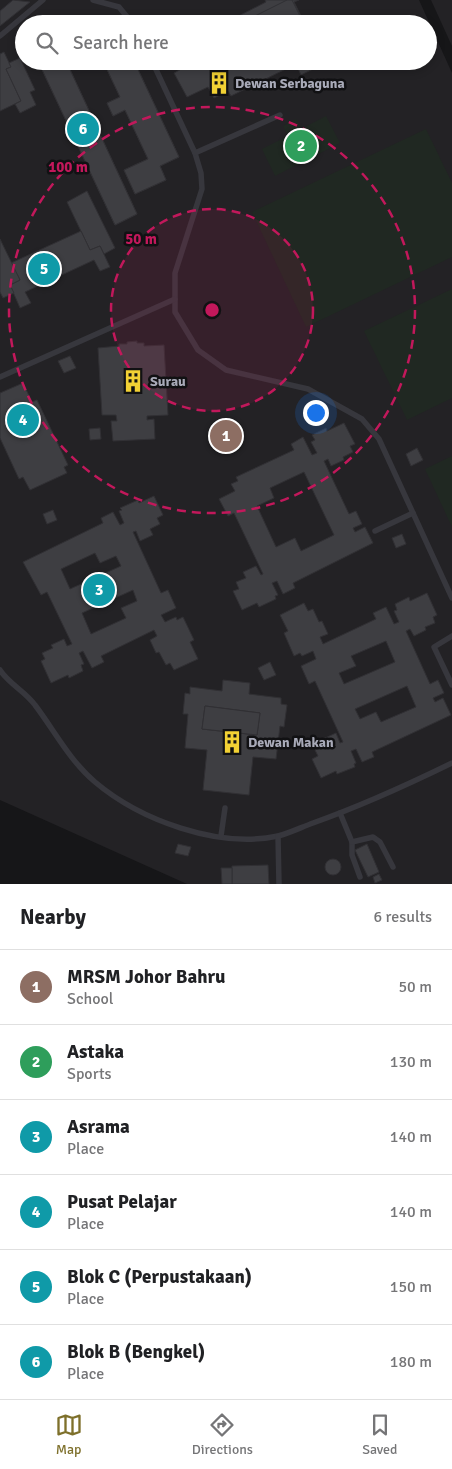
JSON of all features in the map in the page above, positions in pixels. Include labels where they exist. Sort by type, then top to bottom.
[{"type":"lane","points":[[24,15],[42,0]]},
{"type":"lane","points":[[93,0],[119,7],[126,15]]},
{"type":"lane","points":[[0,36],[15,23]]},
{"type":"lane","points":[[156,70],[195,153],[201,173],[202,189],[174,273],[175,312],[198,350],[226,370],[308,389],[362,419],[379,439],[452,598]]},
{"type":"lane","points":[[195,153],[280,115]]},
{"type":"lane","points":[[0,377],[175,298]]},
{"type":"lane","points":[[375,531],[413,513]]},
{"type":"lane","points":[[452,636],[434,647],[452,685]]},
{"type":"lane","points":[[0,670],[5,677],[30,698],[55,736],[94,782],[137,812],[175,827],[221,836],[251,839],[278,836],[398,790],[452,763]]},
{"type":"lane","points":[[221,836],[225,808]]},
{"type":"lane","points":[[340,813],[352,842],[352,855],[360,877]]},
{"type":"lane","points":[[278,836],[279,884]]},
{"type":"lane","points":[[352,842],[373,837],[380,842],[393,867]]},
{"type":"shaded area","points":[[0,0],[419,0],[426,15],[15,15],[15,70],[437,70],[437,40],[452,73],[452,884],[187,884],[0,800]]},
{"type":"shaded area","points":[[431,0],[452,0],[452,46]]},
{"type":"shaded area","points":[[326,116],[340,143],[275,176],[262,149],[288,136],[283,126],[296,119],[301,129]]},
{"type":"shaded area","points":[[426,129],[452,183],[452,257],[306,327],[252,212]]},
{"type":"shaded area","points":[[452,289],[452,398],[407,420],[364,331]]},
{"type":"shaded area","points":[[452,456],[452,527],[425,469]]},
{"type":"building","points":[[13,0],[30,2],[0,26],[0,11]]},
{"type":"building","points":[[265,0],[299,0],[294,2],[300,15],[241,15],[266,2]]},
{"type":"building","points":[[287,0],[292,0],[300,15],[257,15]]},
{"type":"building","points":[[4,52],[11,67],[6,69],[21,101],[0,111],[0,54]]},
{"type":"building","points":[[15,60],[15,70],[26,70],[35,90],[30,92],[36,105],[20,113],[15,104],[21,101],[6,69],[11,67],[9,63]]},
{"type":"building","points":[[42,70],[70,70],[137,214],[115,225]]},
{"type":"building","points":[[42,70],[70,70],[137,214],[115,225]]},
{"type":"building","points":[[107,70],[138,70],[179,157],[160,166],[166,180],[135,194],[124,170],[148,159],[125,110],[113,116],[107,103],[120,97]]},
{"type":"building","points":[[107,70],[138,70],[179,157],[160,166],[166,180],[135,194],[124,170],[148,159],[125,110],[113,116],[107,103],[120,97]]},
{"type":"building","name":"Dewan Serbaguna","points":[[180,70],[284,70],[231,96],[228,91],[214,98],[208,87],[187,97],[174,73]]},
{"type":"building","points":[[221,70],[268,70],[230,89]]},
{"type":"building","name":"Dewan Serbaguna","points":[[299,70],[311,70],[301,75]]},
{"type":"building","points":[[87,191],[115,248],[104,254],[100,246],[90,250],[67,202]]},
{"type":"building","points":[[81,231],[90,250],[100,246],[110,267],[100,271],[94,260],[25,292],[31,303],[20,308],[10,285],[20,280],[11,263]]},
{"type":"building","points":[[0,239],[20,280],[10,285],[14,293],[3,298],[0,292]]},
{"type":"building","name":"Surau","points":[[137,341],[137,343],[144,343],[144,346],[164,345],[168,415],[147,416],[147,420],[154,419],[155,439],[113,441],[111,421],[117,421],[116,415],[102,415],[98,348],[119,346],[119,344]]},
{"type":"building","points":[[70,356],[76,368],[64,373],[58,361]]},
{"type":"building","points":[[23,383],[32,402],[37,400],[68,465],[64,467],[67,473],[30,490],[23,477],[19,479],[0,438],[0,393]]},
{"type":"building","points":[[344,423],[355,444],[350,446],[353,452],[343,457],[344,460],[331,466],[328,459],[324,461],[349,514],[356,511],[362,524],[353,528],[355,532],[365,527],[373,543],[293,583],[295,588],[283,594],[277,581],[272,583],[278,595],[275,596],[276,599],[259,607],[257,603],[242,610],[233,591],[239,589],[236,582],[246,578],[243,572],[256,566],[261,575],[263,574],[234,513],[228,516],[219,499],[235,491],[231,484],[238,481],[236,477],[294,450],[291,444],[303,437],[312,455],[317,453],[311,442],[315,440],[312,435],[326,428],[327,431]],"holes":[[[304,472],[334,535],[301,551],[295,538],[276,547],[257,506],[274,498],[270,488]]]},
{"type":"building","points":[[100,428],[101,439],[90,440],[89,429]]},
{"type":"building","points":[[417,448],[423,460],[411,466],[406,454]]},
{"type":"building","points":[[154,496],[163,515],[157,518],[160,524],[150,529],[153,535],[140,541],[136,531],[133,532],[161,593],[168,590],[176,608],[161,615],[165,622],[176,617],[177,620],[183,617],[194,640],[190,642],[198,659],[174,670],[170,663],[166,665],[159,652],[156,653],[150,640],[157,636],[154,630],[101,656],[104,662],[92,668],[83,651],[79,653],[84,664],[81,665],[83,671],[69,678],[68,675],[51,683],[41,661],[45,659],[42,653],[53,648],[51,645],[64,639],[67,646],[72,644],[47,592],[41,595],[23,562],[103,523],[101,518],[113,512],[120,525],[124,523],[119,511],[122,510],[120,508],[138,500],[139,503]],"holes":[[[95,553],[100,563],[116,556],[121,566],[70,589],[61,569]],[[133,590],[137,601],[121,608],[126,618],[91,634],[82,613]]]},
{"type":"building","points":[[53,510],[57,520],[47,524],[43,514]]},
{"type":"building","points":[[402,534],[406,544],[396,548],[392,538]]},
{"type":"building","points":[[427,593],[437,615],[433,617],[435,623],[425,627],[426,630],[414,636],[410,629],[406,631],[430,684],[438,680],[444,693],[433,698],[435,702],[443,698],[451,715],[372,752],[374,757],[362,762],[356,749],[351,751],[356,763],[354,764],[355,767],[337,774],[336,771],[321,778],[312,759],[318,756],[315,750],[325,745],[323,739],[336,733],[340,743],[343,742],[315,681],[309,684],[301,666],[316,659],[313,651],[302,656],[300,653],[294,656],[284,633],[288,631],[280,615],[304,603],[308,611],[313,609],[319,622],[322,621],[328,634],[320,637],[323,644],[376,619],[373,613],[386,607],[394,624],[399,622],[394,611],[397,610],[395,604],[409,597],[410,601]],"holes":[[[386,641],[395,662],[344,684],[339,673],[356,666],[351,656]],[[407,686],[416,707],[381,722],[376,712],[360,719],[355,709]]]},
{"type":"building","points":[[270,662],[276,675],[264,680],[258,668]]},
{"type":"building","name":"Dewan Makan","points":[[223,680],[250,683],[249,694],[281,698],[281,704],[287,705],[284,727],[280,726],[276,759],[253,757],[249,795],[203,790],[207,750],[185,748],[188,714],[183,714],[185,693],[190,694],[190,687],[222,691]],"holes":[[[205,706],[260,713],[257,735],[202,729]]]},
{"type":"building","points":[[205,706],[260,713],[257,735],[202,729]]},
{"type":"building","points":[[178,844],[191,847],[188,856],[175,853]]},
{"type":"building","points":[[367,844],[379,872],[368,877],[355,850]]},
{"type":"building","points":[[333,859],[339,861],[341,867],[339,873],[333,875],[327,873],[325,867],[327,861]]},
{"type":"building","points":[[268,865],[269,884],[232,884],[232,866]]},
{"type":"building","points":[[221,868],[232,868],[232,884],[222,884]]},
{"type":"building","points":[[379,874],[382,880],[375,883],[373,877]]},
{"type":"place","name":"Dewan Serbaguna","points":[[219,83]]},
{"type":"place","name":"Blok B (Bengkel)","points":[[83,129]]},
{"type":"place","name":"Astaka","points":[[301,146]]},
{"type":"place","name":"Blok C (Perpustakaan)","points":[[44,269]]},
{"type":"place","name":"Surau","points":[[133,381]]},
{"type":"place","name":"Pusat Pelajar","points":[[23,420]]},
{"type":"place","name":"MRSM Johor Bahru","points":[[226,436]]},
{"type":"place","name":"Asrama","points":[[99,590]]},
{"type":"place","name":"Dewan Makan","points":[[232,742]]}]
